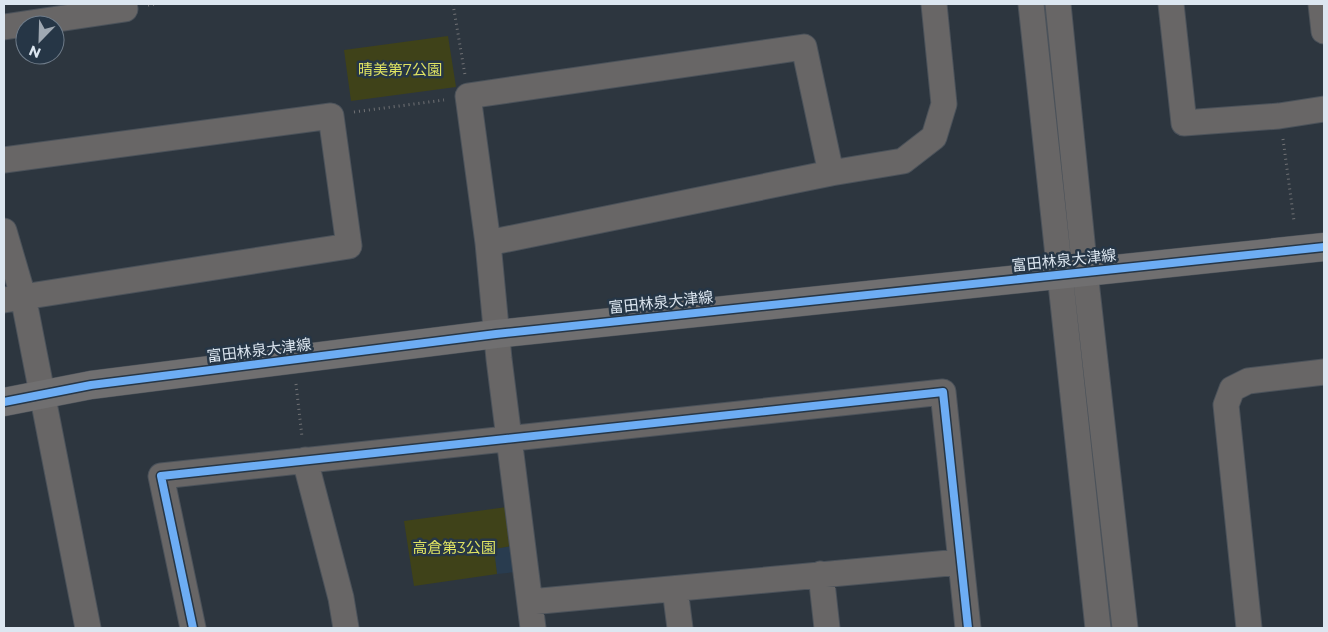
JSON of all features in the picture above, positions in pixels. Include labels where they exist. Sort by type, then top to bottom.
[{"type":"main road","name":"富田林泉大津線","points":[[4,402],[91,385],[496,334],[1324,247]]},
{"type":"street","points":[[4,27],[125,9],[124,4]]},
{"type":"street","points":[[488,243],[831,173],[903,161],[934,136],[944,104],[934,4]]},
{"type":"street","points":[[1031,4],[1125,628]]},
{"type":"street","points":[[1058,4],[1072,273],[1098,628]]},
{"type":"street","points":[[1171,4],[1184,123],[1280,116],[1324,109]]},
{"type":"street","points":[[1322,4],[1324,31]]},
{"type":"street","points":[[533,628],[496,334],[488,243],[468,96],[804,47],[831,173]]},
{"type":"street","points":[[4,160],[330,116],[349,246],[13,298]]},
{"type":"street","points":[[4,231],[13,298],[42,395],[88,628]]},
{"type":"street","points":[[1249,628],[1226,405],[1232,389],[1248,381],[1324,372]]},
{"type":"street","points":[[193,628],[161,476],[943,392],[968,628]]},
{"type":"street","points":[[305,460],[341,598],[346,628]]},
{"type":"street","points":[[530,602],[960,562]]},
{"type":"street","points":[[821,574],[827,628]]},
{"type":"street","points":[[675,589],[680,628]]},
{"type":"path","points":[[330,116],[468,96],[453,4]]},
{"type":"path","points":[[1280,116],[1294,221]]},
{"type":"path","points":[[296,381],[305,460]]},
{"type":"shaded area","points":[[512,546],[516,572],[497,574],[493,549]]},
{"type":"green space","name":"晴美第7公園","points":[[448,36],[456,87],[351,101],[344,50]]},
{"type":"green space","name":"高倉第3公園","points":[[507,507],[512,546],[494,549],[497,574],[414,586],[404,521]]},
{"type":"cycle path","points":[[4,402],[91,385],[496,334],[1324,247]]},
{"type":"cycle path","points":[[193,628],[161,476],[943,392],[968,628]]}]
